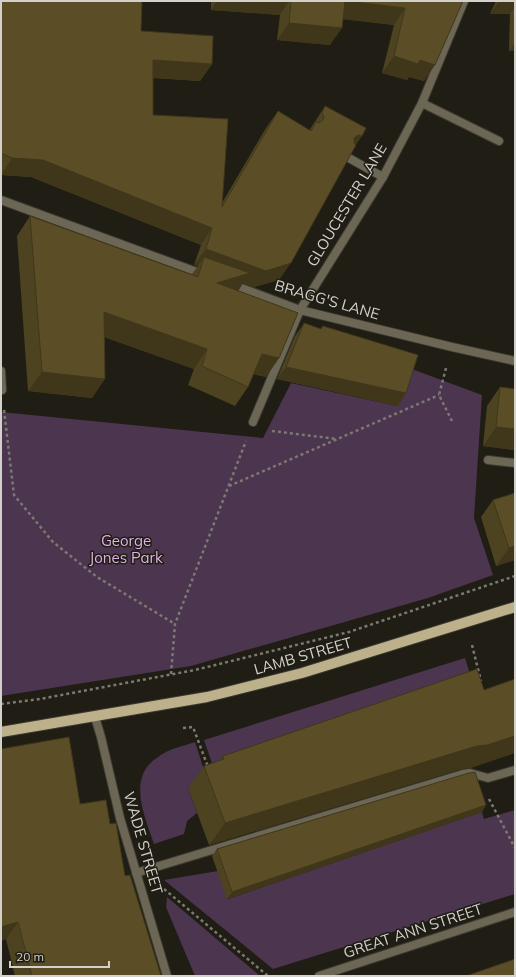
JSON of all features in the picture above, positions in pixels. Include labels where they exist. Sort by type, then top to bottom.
[{"type":"main road","name":"LAMB STREET","points":[[1,732],[207,697],[287,677],[515,607]]},
{"type":"street","name":"GLOUCESTER LANE","points":[[252,425],[300,310],[383,177],[422,103],[464,1]]},
{"type":"street","points":[[422,103],[499,141]]},
{"type":"street","points":[[347,157],[383,177]]},
{"type":"street","points":[[1,200],[210,277]]},
{"type":"street","name":"BRAGG'S LANE","points":[[225,282],[300,310],[515,361]]},
{"type":"street","points":[[1,371],[2,390]]},
{"type":"street","points":[[488,460],[515,463]]},
{"type":"street","name":"WADE STREET","points":[[95,716],[120,818],[167,976]]},
{"type":"street","points":[[136,873],[463,774],[470,773],[492,778],[515,770]]},
{"type":"street","name":"GREAT ANN STREET","points":[[319,976],[515,912]]},
{"type":"path","points":[[452,347],[439,395],[453,423]]},
{"type":"path","points":[[2,390],[14,495],[53,542],[97,577],[175,624]]},
{"type":"path","points":[[229,486],[439,395]]},
{"type":"path","points":[[171,674],[175,624],[252,425],[337,439]]},
{"type":"path","points":[[1,704],[40,699],[202,668],[349,632],[515,576]]},
{"type":"path","points":[[466,623],[483,687]]},
{"type":"path","points":[[183,728],[193,727],[209,770]]},
{"type":"path","points":[[475,775],[515,848]]},
{"type":"path","points":[[163,888],[268,976]]},
{"type":"green space","name":"George Jones Park","points":[[409,368],[482,395],[474,518],[493,575],[428,598],[191,666],[1,696],[1,412],[263,438],[291,383],[397,406]]},
{"type":"green space","points":[[465,658],[478,700],[216,775],[204,740]]},
{"type":"green space","points":[[195,742],[207,779],[188,788],[197,813],[187,821],[184,834],[154,844],[146,822],[141,798],[140,786],[143,775],[148,765],[162,754]]},
{"type":"green space","points":[[515,810],[515,894],[273,969],[164,880],[218,871],[228,899],[482,812],[484,819]]},
{"type":"green space","points":[[167,897],[259,975],[195,976],[166,907]]},
{"type":"building","points":[[1,1],[142,1],[141,31],[213,36],[212,64],[153,60],[153,115],[228,119],[222,207],[278,111],[311,131],[316,122],[319,123],[323,120],[324,117],[322,113],[325,106],[366,128],[362,136],[358,135],[354,138],[354,143],[356,145],[291,263],[266,271],[206,249],[212,228],[43,160],[12,158],[1,153]]},
{"type":"building","points":[[291,1],[345,1],[342,28],[289,23]]},
{"type":"building","points":[[347,1],[463,1],[435,65],[420,60],[418,64],[394,56],[405,8]]},
{"type":"building","points":[[30,216],[198,277],[204,257],[250,273],[217,283],[298,313],[279,358],[262,354],[248,387],[202,366],[207,349],[104,312],[105,379],[42,372]]},
{"type":"building","points":[[304,323],[321,329],[323,326],[418,355],[406,393],[286,367]]},
{"type":"building","points":[[500,387],[515,389],[515,429],[496,427]]},
{"type":"building","points":[[515,493],[515,546],[509,548],[493,500]]},
{"type":"building","points":[[477,669],[484,690],[515,679],[515,736],[487,745],[477,746],[225,823],[204,766],[224,759],[223,756]]},
{"type":"building","points":[[69,737],[80,804],[106,800],[110,824],[116,823],[125,876],[130,875],[161,976],[32,976],[18,922],[1,927],[1,749]]},
{"type":"building","points":[[475,772],[486,805],[232,892],[217,849]]},
{"type":"building","points":[[515,959],[515,976],[466,976]]}]
